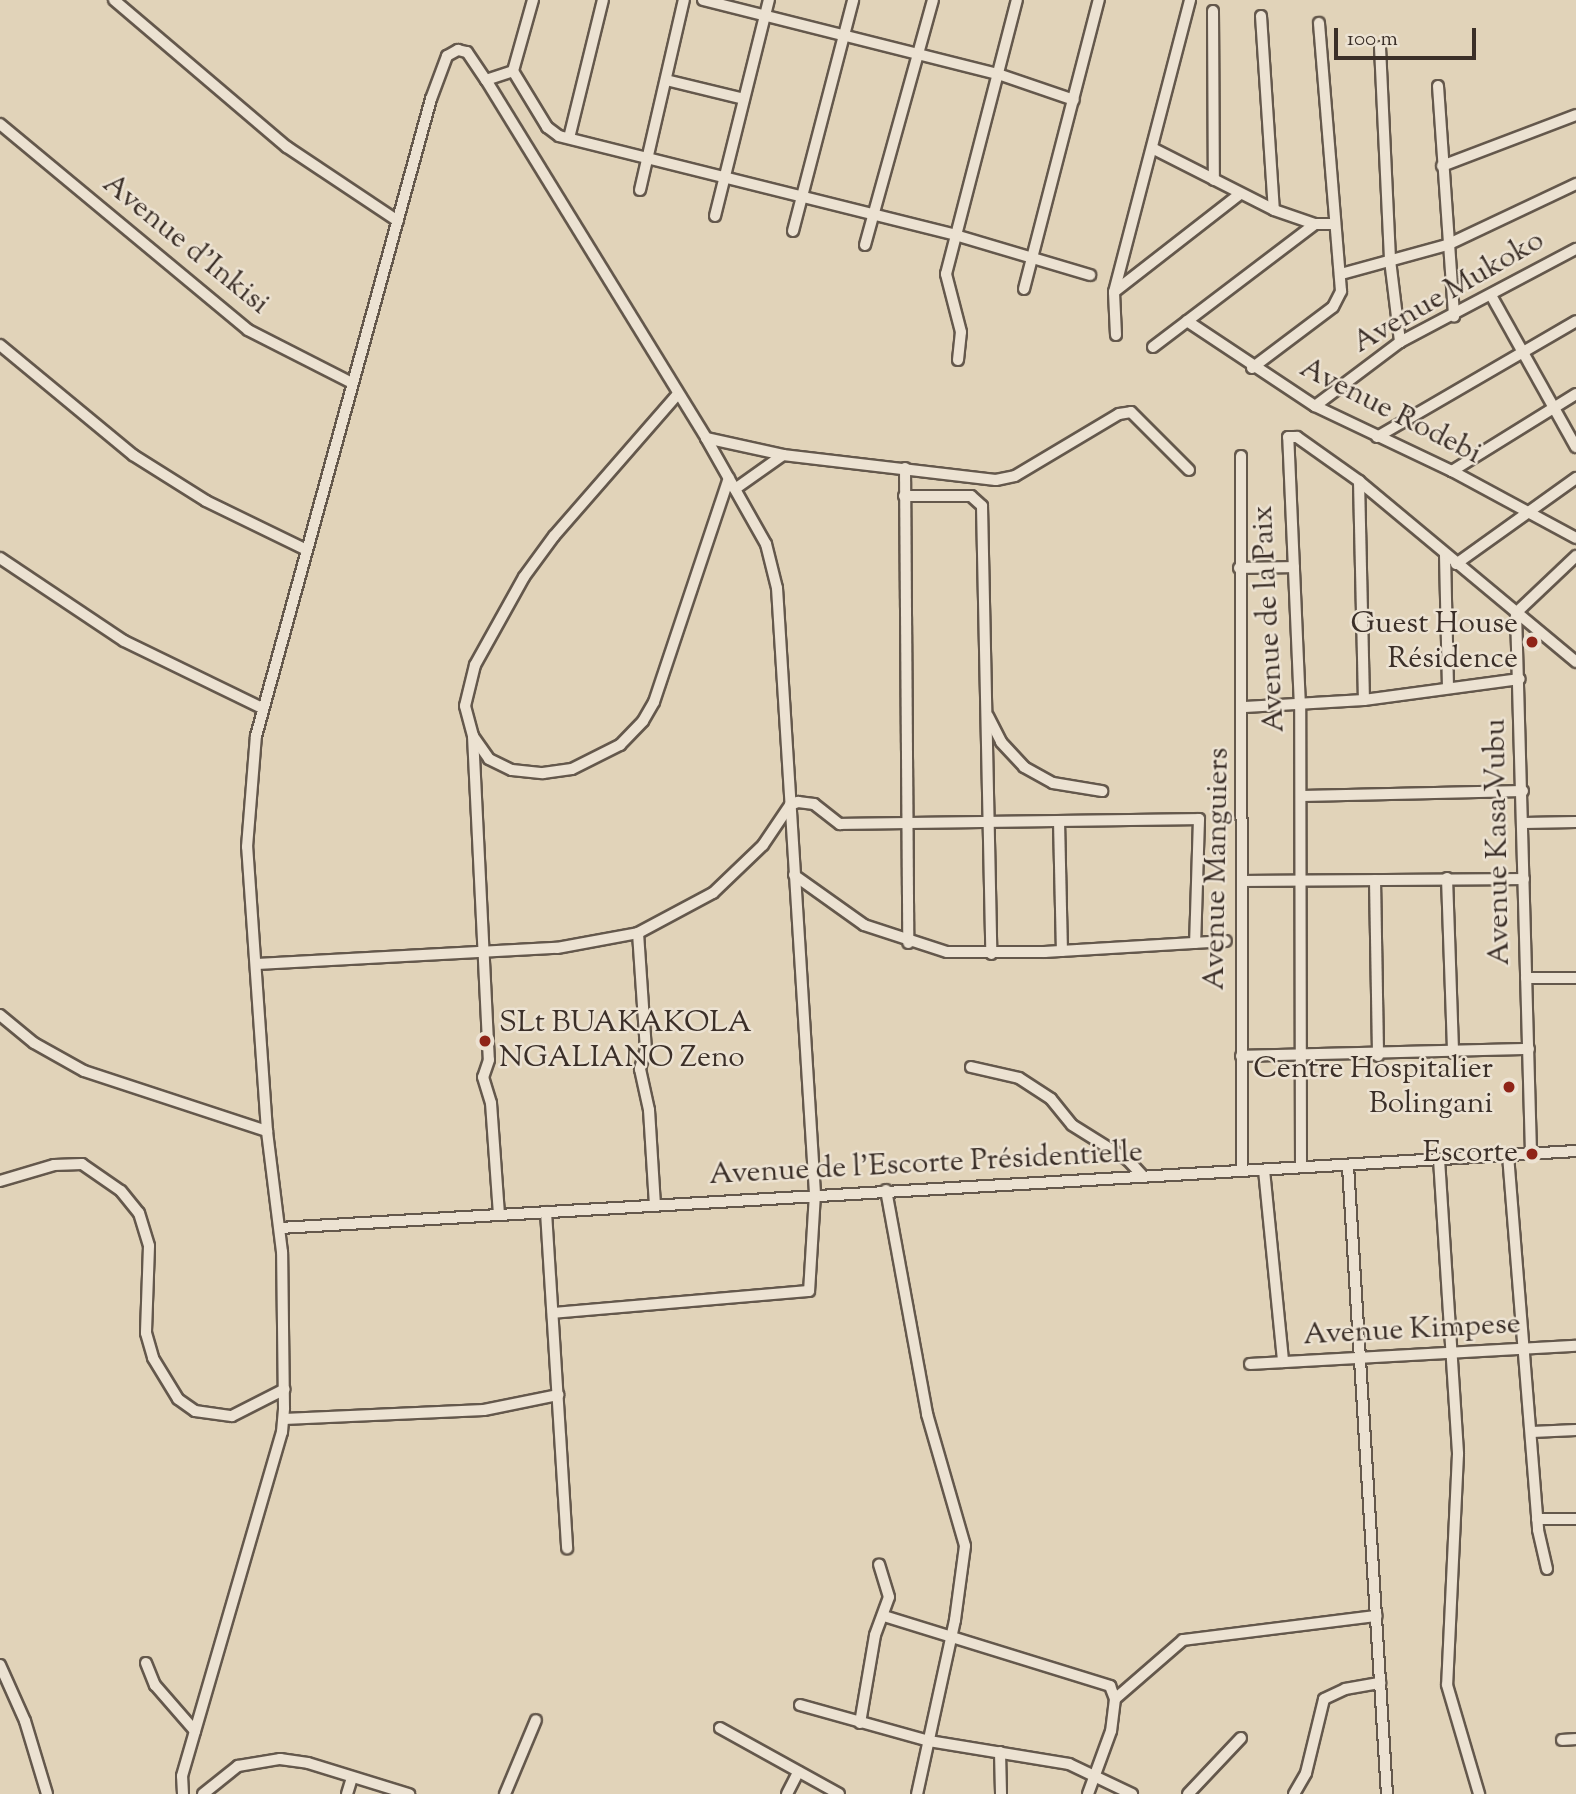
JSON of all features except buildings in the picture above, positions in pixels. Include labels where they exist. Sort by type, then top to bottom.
[{"type":"street","points":[[114,0],[287,147],[398,221]]},
{"type":"street","points":[[533,0],[513,71],[547,127],[569,138],[955,235],[1090,275]]},
{"type":"street","points":[[569,138],[603,0]]},
{"type":"street","points":[[640,190],[684,0]]},
{"type":"street","points":[[703,0],[998,74],[1074,100]]},
{"type":"street","points":[[715,216],[722,175],[769,0]]},
{"type":"street","points":[[793,231],[800,195],[853,0]]},
{"type":"street","points":[[865,246],[933,0]]},
{"type":"street","points":[[958,360],[961,332],[946,274],[1017,0]]},
{"type":"street","points":[[1024,289],[1099,0]]},
{"type":"street","points":[[1115,335],[1114,292],[1154,149],[1190,0]]},
{"type":"street","points":[[1213,11],[1214,180]]},
{"type":"street","points":[[1261,16],[1274,210]]},
{"type":"street","points":[[1252,368],[1333,307],[1339,298],[1341,274],[1334,224],[1319,23]]},
{"type":"street","points":[[1380,47],[1390,260],[1401,342]]},
{"type":"street","points":[[183,1794],[182,1776],[284,1419],[280,1228],[267,1131],[247,821],[262,708],[398,221],[447,56],[457,50],[467,52],[486,80],[706,438],[774,566],[815,1194],[809,1291],[553,1313]]},
{"type":"street","points":[[486,80],[513,71]]},
{"type":"street","points":[[666,80],[744,99]]},
{"type":"street","points":[[1438,86],[1454,316]]},
{"type":"street","points":[[1442,166],[1576,115]]},
{"type":"street","name":"Avenue d'Inkisi","points":[[0,124],[248,331],[352,383]]},
{"type":"street","points":[[1154,149],[1274,210],[1315,224],[1334,224]]},
{"type":"street","points":[[1341,274],[1447,245],[1576,184]]},
{"type":"street","points":[[1114,292],[1240,194]]},
{"type":"street","points":[[1153,347],[1315,224]]},
{"type":"street","name":"Avenue Mukoko","points":[[1315,406],[1401,342],[1492,297],[1576,249]]},
{"type":"street","points":[[1492,297],[1520,352],[1576,447]]},
{"type":"street","name":"Avenue Rodebi","points":[[1187,321],[1252,368],[1315,406],[1452,471],[1576,538]]},
{"type":"street","points":[[1377,437],[1576,321]]},
{"type":"street","points":[[0,345],[133,455],[206,501],[307,550]]},
{"type":"street","points":[[499,1215],[491,1103],[483,1077],[489,1060],[473,736],[466,706],[468,686],[524,576],[677,394]]},
{"type":"street","points":[[1452,471],[1576,394]]},
{"type":"street","points":[[706,438],[783,455],[1006,479],[1119,414],[1131,412],[1189,470]]},
{"type":"street","name":"Avenue de la Paix","points":[[1301,1167],[1302,796],[1288,437],[1297,437],[1359,481],[1445,555],[1575,658]]},
{"type":"street","points":[[473,736],[489,759],[512,770],[543,773],[572,769],[620,745],[654,702],[732,483],[783,455]]},
{"type":"street","name":"Avenue Manguiers","points":[[1241,456],[1240,678],[1245,707],[1242,1171]]},
{"type":"street","points":[[905,468],[910,823],[908,943]]},
{"type":"street","points":[[1457,564],[1576,478]]},
{"type":"street","points":[[1359,481],[1364,701]]},
{"type":"street","points":[[904,496],[971,496],[981,500],[991,954]]},
{"type":"street","points":[[1445,555],[1448,686]]},
{"type":"street","points":[[1516,613],[1576,556]]},
{"type":"street","points":[[0,558],[124,641],[262,708]]},
{"type":"street","points":[[1239,568],[1294,567]]},
{"type":"street","name":"Avenue Kasa-Vubu","points":[[1516,613],[1520,679],[1531,1153]]},
{"type":"street","points":[[1245,707],[1300,707],[1364,701],[1448,686],[1520,679]]},
{"type":"street","points":[[985,710],[1001,741],[1024,767],[1053,783],[1102,791]]},
{"type":"street","points":[[1302,796],[1523,790]]},
{"type":"street","points":[[790,805],[814,804],[840,824],[1199,819],[1195,943]]},
{"type":"street","points":[[257,964],[483,948],[569,947],[638,933],[713,893],[763,845],[790,805]]},
{"type":"street","points":[[1059,821],[1062,951]]},
{"type":"street","points":[[1524,823],[1576,822]]},
{"type":"street","points":[[794,875],[864,925],[908,943],[947,952],[991,954],[1226,941]]},
{"type":"street","points":[[1447,878],[1453,1053]]},
{"type":"street","points":[[1245,881],[1524,879]]},
{"type":"street","points":[[1375,880],[1378,1056]]},
{"type":"street","points":[[638,933],[646,1049],[640,1069],[649,1110],[655,1206]]},
{"type":"street","points":[[1526,978],[1576,978]]},
{"type":"street","points":[[0,1015],[34,1044],[84,1071],[267,1131]]},
{"type":"street","points":[[1241,1056],[1378,1056],[1529,1048]]},
{"type":"street","points":[[971,1067],[1018,1078],[1051,1099],[1072,1125],[1128,1160],[1143,1176]]},
{"type":"street","name":"Avenue de l'Escorte Présidentielle","points":[[280,1228],[815,1194],[1348,1166],[1576,1151]]},
{"type":"street","points":[[1508,1155],[1537,1519],[1547,1569]]},
{"type":"street","points":[[1439,1159],[1455,1355],[1458,1454],[1447,1685],[1479,1794]]},
{"type":"street","points":[[0,1181],[54,1165],[82,1164],[121,1191],[139,1213],[149,1246],[146,1333],[153,1358],[178,1399],[195,1411],[232,1416],[285,1389]]},
{"type":"street","points":[[1348,1166],[1363,1360],[1387,1794]]},
{"type":"street","points":[[1264,1170],[1283,1362]]},
{"type":"street","points":[[886,1190],[927,1414],[965,1546],[951,1636],[917,1794]]},
{"type":"street","points":[[546,1212],[567,1548]]},
{"type":"street","name":"Avenue Kimpese","points":[[1250,1364],[1455,1355],[1576,1346]]},
{"type":"street","points":[[284,1419],[484,1410],[558,1395]]},
{"type":"street","points":[[1532,1432],[1576,1430]]},
{"type":"street","points":[[1537,1519],[1576,1519]]},
{"type":"street","points":[[860,1723],[875,1635],[884,1616],[889,1587],[879,1565]]},
{"type":"street","points":[[884,1616],[1103,1682],[1114,1690],[1111,1731],[1088,1794]]},
{"type":"street","points":[[1115,1699],[1184,1640],[1377,1616]]},
{"type":"street","points":[[146,1663],[155,1685],[195,1731]]},
{"type":"street","points":[[0,1665],[25,1721],[47,1794]]},
{"type":"street","points":[[1294,1794],[1306,1773],[1324,1699],[1345,1689],[1380,1683]]},
{"type":"street","points":[[800,1705],[929,1741],[1069,1764],[1095,1774],[1132,1794]]},
{"type":"street","points":[[505,1794],[536,1720]]},
{"type":"street","points":[[720,1728],[839,1794]]},
{"type":"street","points":[[1188,1794],[1241,1738]]},
{"type":"street","points":[[1562,1740],[1576,1739]]},
{"type":"street","points":[[1000,1752],[1001,1794]]},
{"type":"street","points":[[203,1794],[224,1773],[258,1761],[297,1761],[409,1794]]},
{"type":"street","points":[[787,1794],[798,1772]]},
{"type":"street","points":[[347,1794],[352,1778]]},
{"type":"place","name":"Guest House Résidence","points":[[1532,642]]},
{"type":"place","name":"SLt BUAKAKOLA NGALIANO Zeno","points":[[485,1041]]},
{"type":"place","name":"Centre Hospitalier Bolingani","points":[[1509,1087]]},
{"type":"place","name":"Escorte","points":[[1532,1154]]}]
